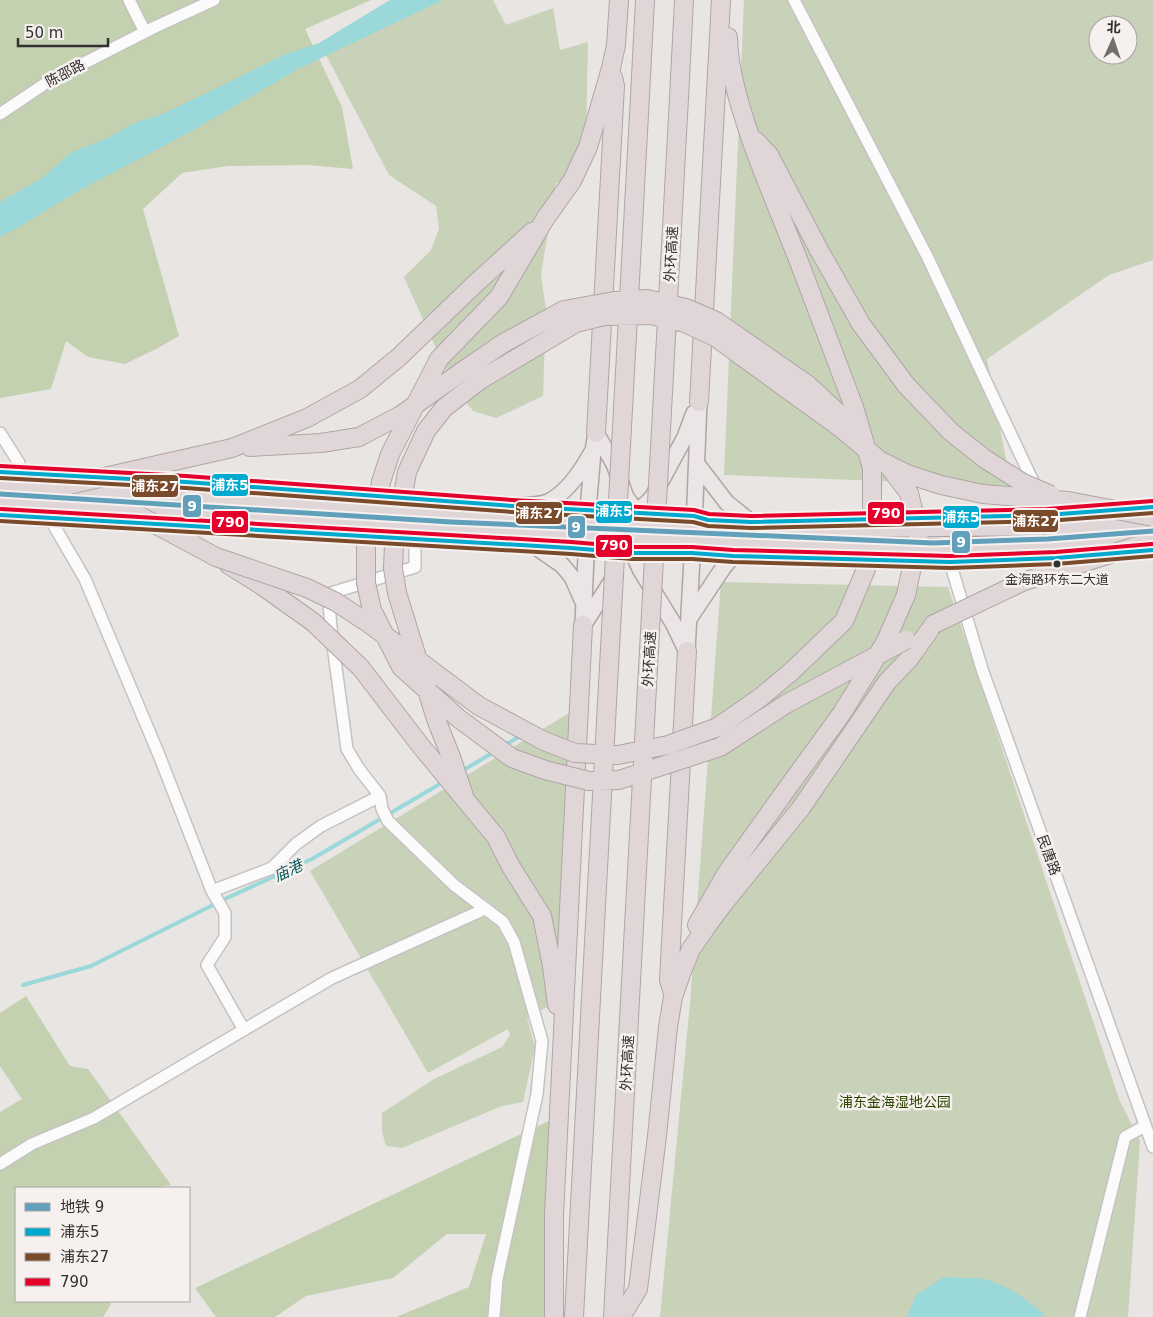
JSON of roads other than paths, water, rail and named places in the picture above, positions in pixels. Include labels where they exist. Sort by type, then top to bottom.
[{"type":"highway","points":[[619,0],[616,45],[612,68],[588,147],[572,181],[545,219],[499,297],[439,359],[390,454],[381,482],[366,545],[366,583],[372,610],[401,667],[458,718],[512,758],[545,770],[589,780],[619,780],[720,747],[786,704],[934,624],[1022,582],[1136,546],[1153,543]]},
{"type":"highway","points":[[574,1317],[645,0]]},
{"type":"highway","name":"外环高速","points":[[613,1317],[684,0]]},
{"type":"highway","points":[[216,557],[307,588],[336,602],[371,625],[479,706],[544,741],[574,753],[626,753],[668,745],[718,727],[761,697],[792,671],[844,621],[866,569],[872,540],[872,468],[854,407],[749,134],[733,78],[728,44],[728,18],[721,0]]},
{"type":"highway","points":[[699,402],[721,0]]},
{"type":"highway","points":[[596,433],[616,86],[612,68]]},
{"type":"highway","points":[[749,134],[769,155],[819,250],[861,324],[906,384],[951,432],[985,459],[1023,483],[1068,501]]},
{"type":"highway","points":[[232,448],[306,418],[360,389],[399,357],[545,219]]},
{"type":"highway","points":[[68,485],[232,448],[321,443],[359,437],[401,415],[502,344],[564,310],[614,301],[647,299],[686,308],[716,321],[808,385],[880,454],[909,493],[919,534],[906,595],[884,643],[842,713],[726,874],[697,923],[691,949],[674,997],[668,1027],[638,1289],[621,1317]]},
{"type":"highway","points":[[465,799],[436,718],[397,593],[393,568],[394,546],[407,472],[426,431],[444,408],[480,380],[576,323],[604,316],[651,315],[684,323],[715,337],[842,429],[878,460],[907,474],[942,485],[983,494],[1068,501],[1153,518]]},
{"type":"highway","points":[[0,481],[337,506],[841,528],[1041,526],[1153,518]]},
{"type":"highway","points":[[0,500],[841,547],[953,548],[1153,537]]},
{"type":"highway","points":[[123,507],[216,557],[313,622],[361,668],[420,745],[496,837],[510,865],[542,916],[552,966],[562,1057]]},
{"type":"highway","points":[[691,949],[724,903],[801,808],[887,682],[909,659],[934,624]]},
{"type":"highway","points":[[554,1317],[554,1215],[583,625]]},
{"type":"highway","points":[[674,997],[669,980],[687,651]]},
{"type":"main road","points":[[687,651],[699,402]]},
{"type":"main road","points":[[593,550],[624,532],[637,512],[652,498],[685,437],[699,402]]},
{"type":"main road","points":[[583,625],[584,605],[593,550],[593,451],[596,433]]},
{"type":"main road","points":[[596,433],[614,464],[626,497],[651,533],[672,553]]},
{"type":"main road","points":[[512,506],[534,505],[548,501],[568,487],[593,451]]},
{"type":"main road","points":[[697,464],[727,503],[751,522]]},
{"type":"main road","points":[[0,472],[196,483],[574,510],[637,512],[694,516],[708,520],[751,522],[1047,515],[1153,507]]},
{"type":"main road","points":[[594,510],[624,532],[640,569],[673,623],[687,651]]},
{"type":"main road","points":[[0,515],[632,553],[692,553],[733,556],[950,562],[1056,558],[1153,550]]},
{"type":"main road","points":[[583,625],[632,553],[651,533],[676,516]]},
{"type":"main road","points":[[534,546],[562,565],[572,577],[584,605]]},
{"type":"main road","points":[[688,621],[733,556]]},
{"type":"street","points":[[129,0],[145,32]]},
{"type":"street","name":"陈邵路","points":[[0,114],[49,81],[145,32],[214,0]]},
{"type":"street","points":[[794,0],[927,256],[1045,507],[1047,515]]},
{"type":"street","points":[[0,433],[19,463]]},
{"type":"street","points":[[50,519],[85,579],[159,755],[213,893],[225,913],[225,937],[207,965],[244,1030]]},
{"type":"street","points":[[415,539],[415,567],[328,594],[332,638],[347,749],[359,769],[380,796],[382,809],[388,821],[454,885],[503,922],[514,942],[542,1041],[537,1094],[497,1279],[494,1317]]},
{"type":"street","name":"民唐路","points":[[950,562],[982,669],[1153,1148]]},
{"type":"street","points":[[213,893],[272,868],[296,844],[321,826],[380,796]]},
{"type":"street","points":[[0,1164],[32,1144],[94,1118],[332,978],[485,909]]},
{"type":"street","points":[[1080,1317],[1125,1137],[1145,1126]]},
{"type":"water","points":[[390,0],[443,0],[298,69],[190,132],[80,190],[0,237],[0,202],[42,178],[72,152],[106,139],[134,123],[163,114],[284,55],[319,43]]},
{"type":"water","points":[[944,1277],[986,1279],[1012,1290],[1044,1313],[1042,1317],[907,1317],[916,1295]]},
{"type":"waterway","name":"庙港","points":[[505,745],[522,735]]},
{"type":"waterway","name":"庙港","points":[[462,771],[494,752]]},
{"type":"waterway","name":"庙港","points":[[23,985],[91,966],[227,898],[312,859],[445,781]]},
{"type":"metro line","name":"9","points":[[0,494],[451,522],[933,543],[1048,539],[1153,531]]},
{"type":"place","name":"金海路环东二大道","points":[[1057,564]]},
{"type":"park label","name":"浦东金海湿地公园","points":[[895,1102]]}]
